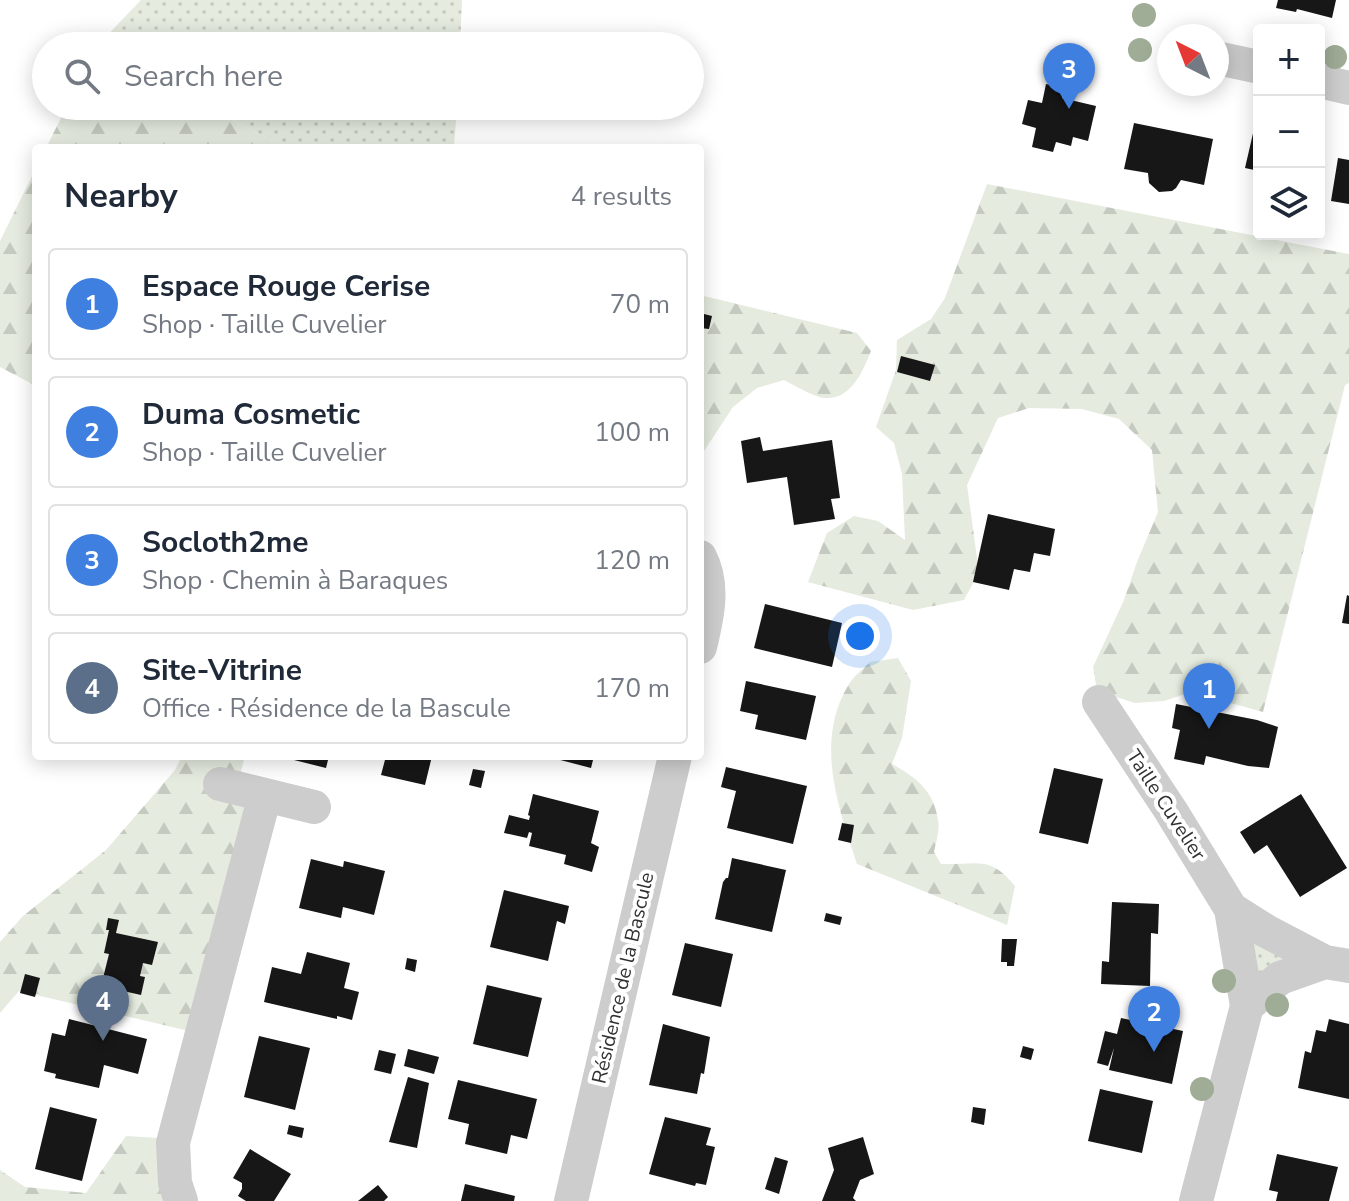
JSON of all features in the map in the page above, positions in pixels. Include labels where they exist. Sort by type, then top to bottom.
[{"type":"street","points":[[1229,61],[1253,66]]},
{"type":"street","points":[[1325,82],[1349,88]]},
{"type":"street","points":[[704,570],[709,586],[704,631]]},
{"type":"street","name":"Taille Cuvelier","points":[[1099,702],[1231,909],[1247,1006],[1196,1201]]},
{"type":"street","name":"Résidence de la Bascule","points":[[571,1201],[674,760]]},
{"type":"street","points":[[220,784],[314,807]]},
{"type":"street","points":[[181,1201],[175,1183],[173,1143],[265,795]]},
{"type":"street","name":"Taille Cuvelier","points":[[1231,909],[1266,931],[1337,964]]},
{"type":"street","name":"Taille Cuvelier","points":[[1247,1006],[1280,978],[1337,964]]},
{"type":"green space","points":[[141,0],[462,0],[461,32],[110,32]]},
{"type":"green space","points":[[60,120],[233,120],[278,144],[48,144]]},
{"type":"green space","points":[[233,120],[456,120],[454,144],[278,144]]},
{"type":"green space","points":[[32,176],[32,384],[0,367],[0,241]]},
{"type":"green space","points":[[987,184],[1253,235],[1253,240],[1277,240],[1349,254],[1349,383],[1345,385],[1263,712],[1191,692],[1164,701],[1135,703],[1097,691],[1093,667],[1124,600],[1158,512],[1152,450],[1119,419],[1082,409],[1029,408],[998,418],[967,485],[979,572],[964,600],[913,610],[808,582],[827,533],[854,516],[878,521],[905,540],[902,474],[894,443],[876,427],[896,370],[897,340],[931,319],[945,298]]},
{"type":"green space","points":[[704,296],[857,333],[871,351],[855,383],[842,394],[825,398],[784,380],[757,388],[733,407],[704,451]]},
{"type":"green space","points":[[898,658],[911,681],[902,738],[892,764],[916,780],[932,801],[938,824],[934,852],[941,864],[990,866],[1015,886],[1007,925],[857,864],[837,797],[831,751],[833,728],[839,706],[856,675],[870,662]]},
{"type":"green space","points":[[180,760],[244,760],[241,771],[265,795],[202,1034],[19,991],[0,1013],[0,942],[23,916],[106,850],[175,770]]},
{"type":"green space","points":[[1247,935],[1292,958],[1250,986]]},
{"type":"green space","points":[[126,1136],[174,1139],[181,1201],[0,1201],[0,1170],[25,1187],[86,1193]]},
{"type":"building","points":[[1278,0],[1336,0],[1332,18],[1297,9],[1296,12],[1276,8]]},
{"type":"building","points":[[1046,84],[1064,88],[1062,98],[1096,106],[1088,141],[1073,137],[1071,146],[1056,142],[1053,152],[1032,147],[1036,128],[1022,124],[1028,100],[1042,103]]},
{"type":"building","points":[[1134,123],[1213,139],[1204,185],[1181,180],[1172,191],[1159,192],[1149,183],[1148,173],[1124,169]]},
{"type":"building","points":[[1253,133],[1253,170],[1245,168]]},
{"type":"building","points":[[1338,158],[1349,160],[1349,204],[1331,201]]},
{"type":"building","points":[[704,314],[712,316],[709,329],[704,328]]},
{"type":"building","points":[[901,356],[935,365],[930,381],[897,372]]},
{"type":"building","points":[[760,437],[763,451],[832,440],[840,498],[831,499],[835,519],[794,525],[787,477],[747,483],[741,441]]},
{"type":"building","points":[[988,514],[1055,529],[1050,556],[1034,553],[1030,572],[1014,569],[1009,590],[973,582]]},
{"type":"building","points":[[1349,596],[1349,624],[1342,623]]},
{"type":"building","points":[[765,604],[842,623],[832,667],[754,648]]},
{"type":"building","points":[[746,681],[816,696],[806,740],[755,729],[758,715],[740,711]]},
{"type":"building","points":[[1176,704],[1278,727],[1269,768],[1206,756],[1204,765],[1174,759],[1180,730],[1172,728]]},
{"type":"building","points":[[294,760],[328,760],[326,768]]},
{"type":"building","points":[[385,760],[431,760],[425,785],[381,775]]},
{"type":"building","points":[[560,760],[593,760],[591,768]]},
{"type":"building","points":[[726,767],[807,786],[793,844],[727,828],[736,791],[721,787]]},
{"type":"building","points":[[1054,768],[1103,779],[1088,844],[1039,833]]},
{"type":"building","points":[[473,769],[485,771],[481,788],[469,785]]},
{"type":"building","points":[[533,794],[599,811],[591,843],[599,847],[592,872],[564,864],[566,855],[529,846],[532,833],[529,832],[527,838],[504,833],[509,815],[529,820]]},
{"type":"building","points":[[1301,794],[1347,868],[1300,897],[1267,845],[1254,854],[1240,832]]},
{"type":"building","points":[[842,823],[854,825],[851,843],[838,840]]},
{"type":"building","points":[[732,858],[786,870],[772,932],[715,919]]},
{"type":"building","points":[[311,859],[343,867],[344,861],[385,871],[374,915],[343,907],[341,918],[299,908]]},
{"type":"building","points":[[504,890],[569,906],[565,924],[557,921],[548,961],[490,947]]},
{"type":"building","points":[[1112,902],[1159,904],[1158,934],[1151,933],[1150,986],[1101,984],[1102,961],[1109,962]]},
{"type":"building","points":[[826,913],[842,917],[840,925],[824,921]]},
{"type":"building","points":[[108,918],[119,920],[116,933],[158,942],[152,965],[143,963],[140,976],[145,977],[141,995],[101,986],[109,954],[104,953]]},
{"type":"building","points":[[1002,939],[1017,939],[1014,966],[1001,962]]},
{"type":"building","points":[[685,943],[733,954],[721,1007],[672,995]]},
{"type":"building","points":[[307,952],[350,963],[344,988],[359,992],[352,1020],[264,1002],[272,967],[301,974]]},
{"type":"building","points":[[407,958],[417,960],[415,972],[405,969]]},
{"type":"building","points":[[25,974],[40,978],[35,997],[20,993]]},
{"type":"building","points":[[487,985],[542,998],[528,1057],[473,1044]]},
{"type":"building","points":[[1121,1018],[1183,1031],[1172,1084],[1109,1070],[1114,1048],[1108,1066],[1097,1063],[1105,1031],[1117,1034]]},
{"type":"building","points":[[69,1019],[147,1039],[138,1074],[104,1065],[99,1088],[55,1078],[56,1074],[44,1071],[52,1033],[65,1036]]},
{"type":"building","points":[[1329,1019],[1349,1024],[1349,1099],[1298,1088],[1305,1051],[1311,1053],[1316,1030],[1326,1032]]},
{"type":"building","points":[[663,1024],[710,1037],[697,1094],[649,1085]]},
{"type":"building","points":[[259,1036],[310,1048],[295,1110],[244,1097]]},
{"type":"building","points":[[1023,1046],[1034,1049],[1031,1060],[1020,1057]]},
{"type":"building","points":[[408,1049],[439,1057],[434,1074],[404,1066]]},
{"type":"building","points":[[379,1050],[396,1054],[391,1074],[374,1070]]},
{"type":"building","points":[[408,1077],[429,1083],[417,1148],[389,1142]]},
{"type":"building","points":[[458,1080],[537,1099],[527,1139],[511,1135],[507,1154],[465,1144],[469,1124],[448,1119]]},
{"type":"building","points":[[1100,1089],[1153,1101],[1142,1153],[1088,1141]]},
{"type":"building","points":[[50,1107],[97,1119],[82,1181],[35,1169]]},
{"type":"building","points":[[973,1107],[986,1109],[984,1125],[971,1122]]},
{"type":"building","points":[[665,1117],[711,1128],[706,1145],[715,1147],[706,1185],[696,1183],[695,1186],[649,1174]]},
{"type":"building","points":[[289,1125],[304,1128],[302,1138],[287,1134]]},
{"type":"building","points":[[863,1137],[874,1174],[860,1180],[853,1198],[856,1201],[822,1201],[834,1170],[828,1148]]},
{"type":"building","points":[[250,1149],[291,1174],[274,1201],[246,1201],[238,1196],[242,1183],[233,1178]]},
{"type":"building","points":[[1277,1154],[1338,1167],[1329,1201],[1276,1201],[1278,1192],[1269,1190]]},
{"type":"building","points":[[775,1157],[788,1161],[779,1194],[765,1189]]},
{"type":"building","points":[[465,1184],[515,1196],[514,1201],[461,1201]]},
{"type":"building","points":[[378,1185],[388,1197],[384,1201],[358,1201]]},
{"type":"place","name":"Socloth2me","points":[[1069,109]]},
{"type":"place","name":"Espace Rouge Cerise","points":[[1209,729]]},
{"type":"place","name":"Site-Vitrine","points":[[103,1041]]},
{"type":"place","name":"Duma Cosmetic","points":[[1154,1052]]}]
